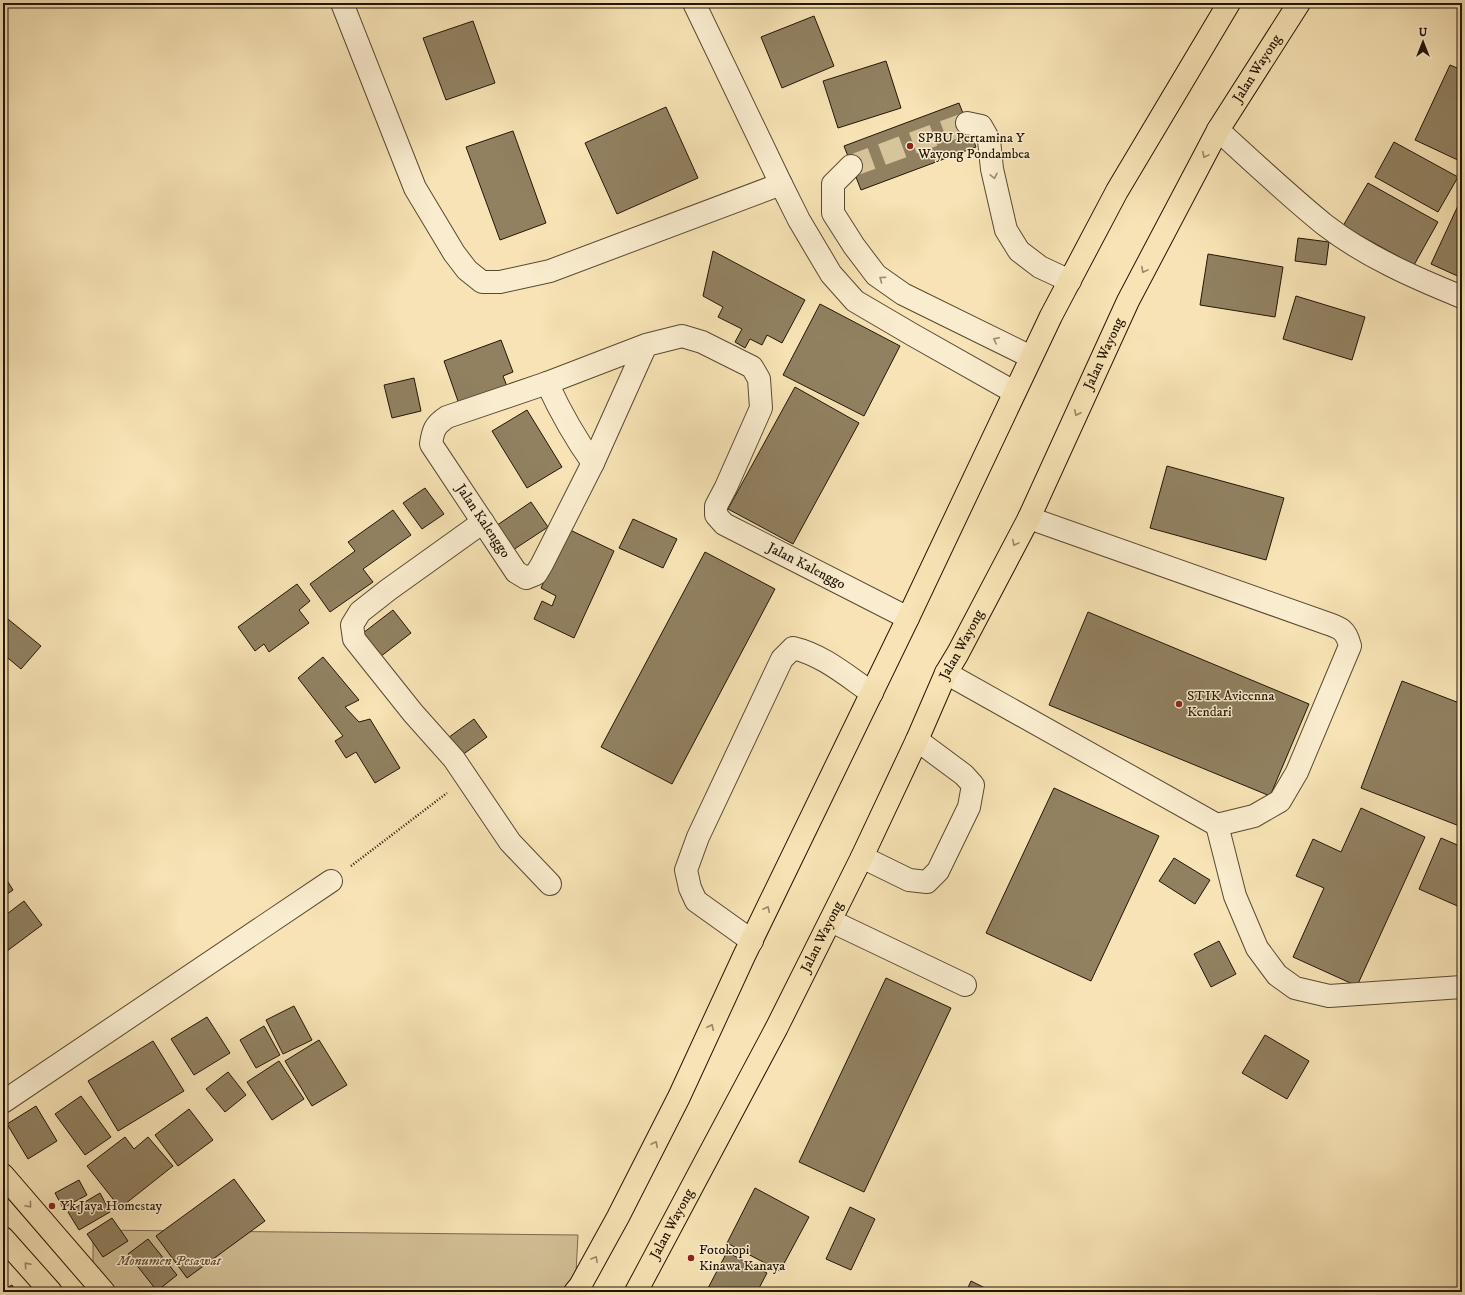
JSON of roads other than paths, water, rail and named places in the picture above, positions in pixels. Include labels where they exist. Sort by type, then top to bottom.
[{"type":"main road","points":[[575,1292],[580,1286],[622,1210],[679,1097],[1031,357],[1117,191],[1229,3]]},
{"type":"main road","name":"Jalan Wayong","points":[[636,1292],[777,1027],[831,921],[917,740],[946,673],[1029,518],[1128,301],[1218,130],[1299,3]]},
{"type":"main road","points":[[3,1175],[104,1292]]},
{"type":"main road","points":[[3,1238],[51,1292]]},
{"type":"street","points":[[342,3],[415,188],[454,253],[467,270],[482,282],[500,282],[550,271],[781,184]]},
{"type":"street","points":[[694,3],[799,220],[832,274],[855,301],[913,336],[1014,392]]},
{"type":"street","points":[[967,123],[981,126],[989,140],[992,169],[1006,230],[1019,252],[1040,267],[1070,281]]},
{"type":"street","points":[[1218,130],[1266,175],[1326,226],[1400,270],[1462,297]]},
{"type":"street","points":[[851,166],[833,184],[833,213],[854,246],[876,275],[903,294],[1031,357]]},
{"type":"street","name":"Jalan Kalenggo","points":[[646,345],[570,512],[536,574],[526,578],[516,572],[431,444],[433,431],[439,423],[447,417],[547,383],[646,345],[682,336],[702,342],[752,367],[759,379],[761,408],[716,506],[716,515],[724,524],[908,618]]},
{"type":"street","points":[[547,383],[578,441],[593,463]]},
{"type":"street","points":[[946,673],[1217,825],[1254,816],[1280,801],[1297,772],[1350,646],[1347,636],[1338,628],[1326,623],[1029,518]]},
{"type":"street","points":[[483,522],[360,612],[352,625],[354,639],[408,708],[454,759],[510,842],[550,884]]},
{"type":"street","points":[[752,941],[696,901],[690,888],[686,870],[698,837],[782,659],[794,648],[804,651],[832,665],[872,693]]},
{"type":"street","points":[[862,857],[909,880],[927,882],[938,871],[969,807],[973,785],[964,775],[917,740]]},
{"type":"street","points":[[1217,825],[1235,896],[1257,948],[1277,975],[1295,988],[1329,996],[1462,987]]},
{"type":"street","points":[[3,1102],[331,881]]},
{"type":"street","points":[[831,921],[965,985]]},
{"type":"tunnel","points":[[851,166],[967,123]]},
{"type":"place","name":"SPBU Pertamina Y Wayong Pondambea","points":[[910,146]]},
{"type":"place","name":"STIK Avicenna Kendari","points":[[1179,704]]},
{"type":"place","name":"Yk Jaya Homestay","points":[[52,1206]]},
{"type":"place","name":"Fotokopi Kinawa Kanaya","points":[[691,1258]]},
{"type":"park label","name":"Monumen Pesawat","points":[[169,1261]]}]
